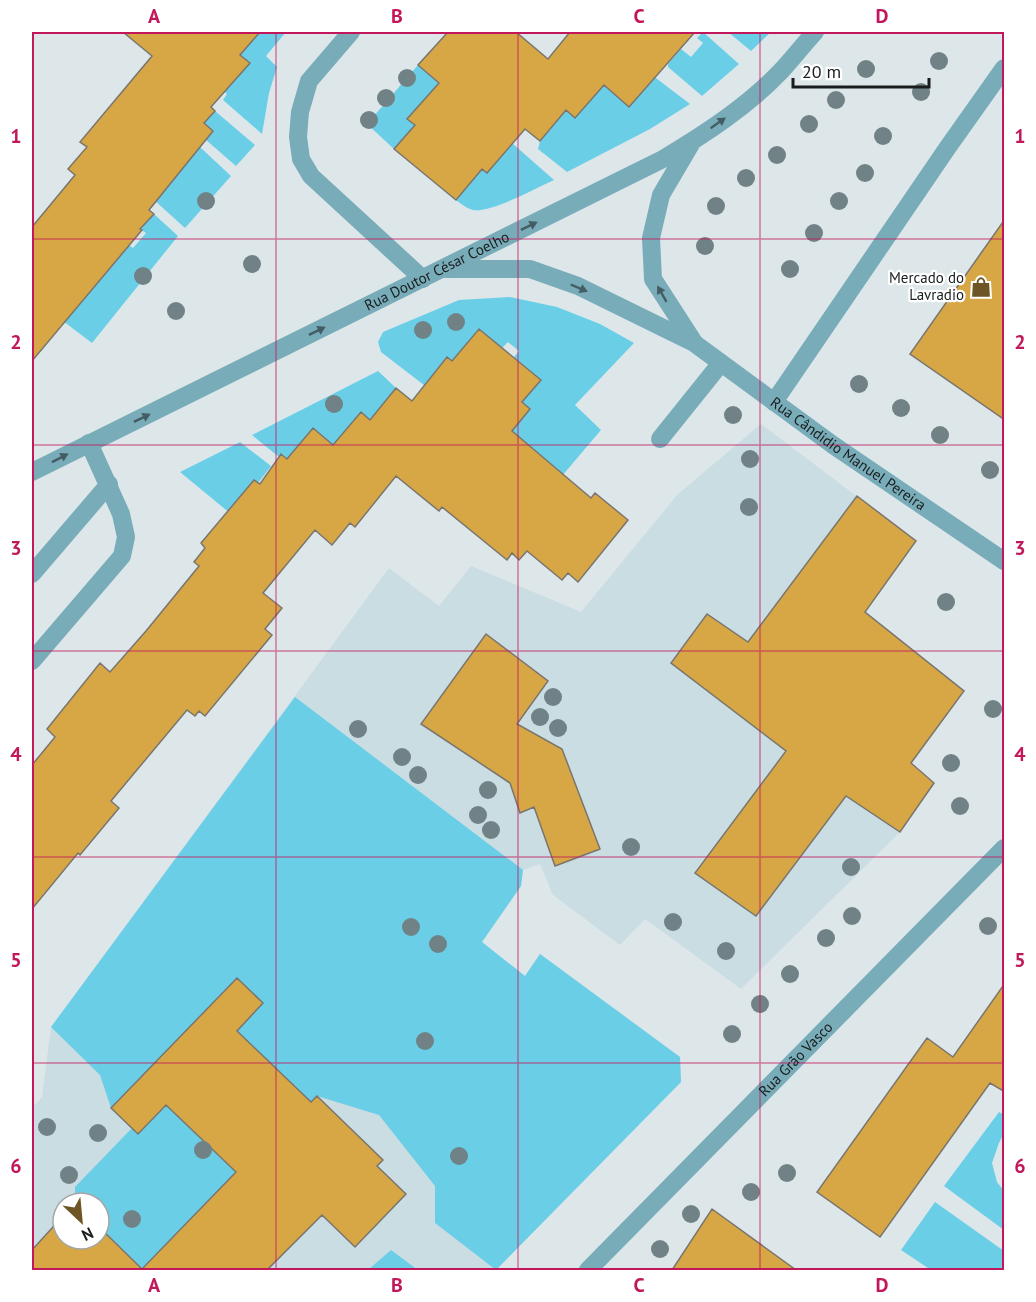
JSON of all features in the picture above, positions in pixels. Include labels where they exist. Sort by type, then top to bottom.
[{"type":"street","points":[[351,32],[309,81],[300,112],[298,137],[301,159],[311,176],[423,279]]},
{"type":"street","name":"Rua Doutor César Coelho","points":[[32,472],[663,159],[692,142],[733,112],[781,72],[815,32]]},
{"type":"street","points":[[774,402],[948,147],[1005,68]]},
{"type":"street","points":[[692,142],[661,195],[651,238],[653,279],[694,343]]},
{"type":"street","points":[[440,270],[530,269],[578,286],[694,343]]},
{"type":"street","name":"Rua Cândidio Manuel Pereira","points":[[694,343],[833,445],[1005,561]]},
{"type":"street","points":[[660,439],[722,363]]},
{"type":"street","points":[[32,661],[122,556],[126,537],[121,514],[89,443]]},
{"type":"street","points":[[32,574],[109,484]]},
{"type":"street","name":"Rua Grão Vasco","points":[[588,1270],[1005,848]]},
{"type":"shaded area","points":[[244,32],[254,39],[260,32],[286,32],[266,56],[277,67],[269,93],[262,134],[223,100],[227,94],[220,87],[237,77],[249,63],[231,47]]},
{"type":"shaded area","points":[[703,32],[739,64],[702,96],[668,67],[668,64],[681,49],[691,57],[703,43],[697,38]]},
{"type":"shaded area","points":[[728,32],[771,32],[751,51]]},
{"type":"shaded area","points":[[418,65],[445,88],[427,110],[420,105],[407,119],[415,125],[394,149],[367,124]]},
{"type":"shaded area","points":[[648,72],[690,104],[650,129],[567,172],[538,149],[540,141],[553,126],[547,121],[560,105],[575,118],[604,85],[629,107],[643,91]]},
{"type":"shaded area","points":[[215,111],[255,145],[236,166],[206,140],[213,131],[204,123]]},
{"type":"shaded area","points":[[512,143],[554,180],[491,208],[473,210],[456,200],[482,169],[487,173]]},
{"type":"shaded area","points":[[200,147],[231,176],[185,228],[154,200]]},
{"type":"shaded area","points":[[154,214],[178,236],[92,343],[55,315],[123,241],[133,248],[146,233],[140,229]]},
{"type":"shaded area","points":[[510,297],[557,307],[600,324],[634,343],[575,405],[601,430],[556,483],[490,437],[541,380],[514,357],[519,351],[508,342],[502,348],[478,329],[452,361],[447,357],[434,373],[433,392],[381,352],[378,342],[383,332],[459,300]]},
{"type":"shaded area","points":[[378,371],[396,388],[383,405],[375,424],[361,413],[333,445],[313,429],[300,444],[293,463],[282,454],[279,457],[252,435]]},
{"type":"shaded area","points":[[761,424],[916,541],[866,612],[964,691],[911,763],[934,783],[900,832],[741,989],[645,919],[620,945],[553,895],[540,864],[523,870],[521,886],[482,942],[525,976],[540,954],[680,1057],[681,1082],[496,1270],[32,1270],[32,1108],[42,1097],[51,1027],[389,568],[439,606],[471,566],[581,612],[677,495]]},
{"type":"shaded area","points":[[240,442],[271,466],[258,483],[254,481],[240,496],[237,519],[180,472]]},
{"type":"shaded area","points":[[295,697],[523,870],[521,886],[482,942],[525,976],[540,954],[680,1057],[681,1082],[496,1270],[435,1223],[435,1186],[379,1115],[317,1096],[311,1102],[237,1031],[263,1003],[237,979],[111,1108],[100,1075],[51,1027]]},
{"type":"shaded area","points":[[166,1105],[236,1172],[142,1269],[111,1239],[111,1191],[75,1191],[75,1187],[132,1128],[138,1134]]},
{"type":"shaded area","points":[[999,1112],[1004,1115],[1004,1133],[992,1163],[997,1182],[1004,1191],[1004,1230],[944,1186]]},
{"type":"shaded area","points":[[935,1202],[1004,1251],[1004,1264],[1000,1270],[931,1270],[901,1250]]},
{"type":"shaded area","points":[[391,1250],[418,1270],[368,1270]]},
{"type":"building","points":[[123,32],[260,32],[240,55],[250,63],[211,107],[215,111],[204,123],[213,131],[149,210],[154,214],[140,229],[142,230],[32,361],[32,227],[75,175],[68,169],[87,147],[80,142],[152,56]]},
{"type":"building","points":[[448,32],[516,32],[548,59],[570,32],[695,32],[629,107],[604,85],[575,118],[566,110],[540,141],[525,129],[487,173],[482,169],[456,200],[394,149],[415,125],[407,119],[439,83],[418,65]]},
{"type":"building","name":"Mercado do Lavradio","points":[[1005,219],[1005,420],[910,354]]},
{"type":"building","points":[[479,329],[541,380],[522,402],[530,409],[512,431],[591,498],[595,493],[628,520],[578,582],[568,573],[562,580],[527,551],[519,560],[512,553],[507,560],[442,507],[439,511],[396,476],[355,527],[350,523],[332,545],[315,530],[263,593],[282,608],[265,629],[272,635],[205,716],[199,711],[195,716],[187,710],[111,801],[119,808],[32,909],[32,765],[55,737],[47,729],[100,663],[110,672],[146,631],[199,566],[194,562],[205,548],[201,543],[254,480],[260,484],[281,454],[287,459],[313,428],[333,445],[361,412],[370,420],[396,388],[412,401],[447,357],[452,361]]},
{"type":"building","points":[[857,496],[916,541],[865,612],[964,691],[911,763],[934,783],[900,832],[846,796],[756,916],[695,873],[786,751],[671,663],[707,614],[748,642]]},
{"type":"building","points":[[486,634],[548,681],[517,724],[562,749],[600,849],[555,866],[534,807],[520,813],[510,783],[421,724]]},
{"type":"building","points":[[237,978],[263,1003],[237,1031],[311,1102],[317,1096],[383,1160],[377,1166],[406,1194],[355,1247],[322,1215],[267,1270],[32,1270],[32,1250],[51,1229],[51,1251],[111,1251],[111,1239],[142,1269],[236,1172],[166,1105],[138,1134],[111,1108]]},
{"type":"building","points":[[1005,983],[1005,1092],[990,1083],[880,1237],[817,1192],[927,1038],[953,1057]]},
{"type":"building","points":[[712,1209],[796,1270],[672,1270]]},
{"type":"place","name":"Mercado do Lavradio","points":[[981,287]]}]
